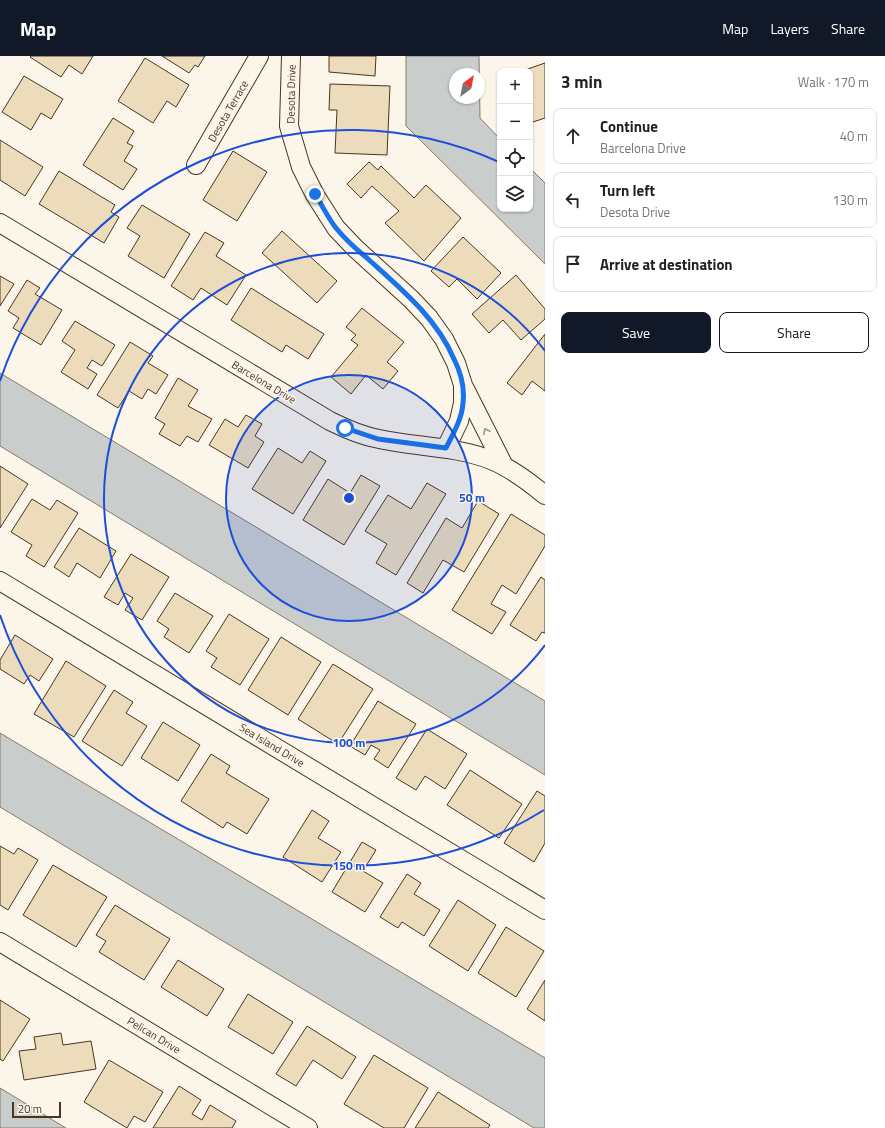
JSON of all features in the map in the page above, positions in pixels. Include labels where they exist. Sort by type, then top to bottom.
[{"type":"street","name":"Desota Terrace","points":[[196,165],[259,56]]},
{"type":"street","name":"Desota Drive","points":[[291,56],[289,126],[301,167],[315,194],[336,228],[355,248],[411,299],[429,318],[444,339],[451,352],[463,385],[504,466]]},
{"type":"street","name":"Barcelona Drive","points":[[0,223],[330,421],[362,435],[378,439],[446,448],[478,456],[504,466],[545,494]]},
{"type":"street","name":"Desota Drive","points":[[446,448],[462,412],[463,385]]},
{"type":"street","name":"Sea Island Drive","points":[[0,581],[545,910]]},
{"type":"street","name":"Pelican Drive","points":[[0,942],[308,1128]]},
{"type":"shaded area","points":[[406,56],[479,56],[479,68],[449,68],[449,104],[480,104],[480,118],[497,136],[497,212],[533,212],[533,171],[545,183],[545,264],[406,126]]},
{"type":"shaded area","points":[[0,373],[545,701],[545,775],[0,446]]},
{"type":"shaded area","points":[[0,733],[545,1058],[545,1128],[534,1128],[0,807]]},
{"type":"shaded area","points":[[0,1088],[66,1128],[0,1128]]},
{"type":"building","points":[[93,56],[82,74],[69,65],[61,77],[30,57]]},
{"type":"building","points":[[162,56],[205,56],[198,67],[195,65],[189,73]]},
{"type":"building","points":[[329,56],[376,56],[375,76],[329,72]]},
{"type":"building","points":[[145,58],[189,85],[176,107],[167,101],[153,123],[118,101]]},
{"type":"building","points":[[545,63],[545,118],[533,122],[533,68],[531,68]]},
{"type":"building","points":[[24,76],[63,99],[51,119],[41,113],[31,130],[2,112]]},
{"type":"building","points":[[330,84],[390,86],[387,155],[335,153],[337,110],[329,110]]},
{"type":"building","points":[[113,118],[134,131],[127,143],[133,146],[124,161],[137,169],[123,190],[83,165]]},
{"type":"building","points":[[0,140],[43,167],[25,196],[0,180]]},
{"type":"building","points":[[233,151],[267,172],[237,221],[203,200]]},
{"type":"building","points":[[369,162],[378,170],[381,166],[414,198],[426,185],[461,218],[424,261],[385,223],[399,211],[372,186],[361,198],[347,184]]},
{"type":"building","points":[[59,171],[115,205],[111,212],[119,217],[104,243],[39,204]]},
{"type":"building","points":[[142,205],[190,234],[164,278],[128,256],[140,236],[127,228]]},
{"type":"building","points":[[282,231],[337,281],[317,303],[262,253]]},
{"type":"building","points":[[205,232],[224,243],[216,256],[246,275],[227,305],[201,288],[193,300],[171,286]]},
{"type":"building","points":[[463,237],[501,273],[477,299],[457,279],[449,287],[431,271]]},
{"type":"building","points":[[516,275],[545,309],[545,319],[521,340],[503,320],[489,333],[472,314]]},
{"type":"building","points":[[0,276],[14,284],[0,306]]},
{"type":"building","points":[[27,280],[40,288],[35,294],[62,310],[41,345],[13,328],[19,318],[8,311]]},
{"type":"building","points":[[251,288],[324,334],[308,359],[286,345],[282,352],[231,320]]},
{"type":"building","points":[[362,308],[404,342],[387,362],[398,371],[383,389],[366,375],[351,394],[331,377],[358,345],[351,340],[356,335],[346,327]]},
{"type":"building","points":[[75,321],[115,345],[102,366],[92,360],[87,368],[97,374],[88,389],[61,372],[75,350],[62,341]]},
{"type":"building","points":[[545,334],[545,391],[532,381],[522,395],[507,383]]},
{"type":"building","points":[[130,342],[153,356],[148,363],[168,375],[156,394],[148,389],[142,399],[129,391],[118,408],[97,395]]},
{"type":"building","points":[[178,378],[198,390],[188,406],[212,419],[198,442],[187,436],[180,446],[159,434],[165,424],[155,418]]},
{"type":"building","points":[[246,415],[262,424],[255,436],[264,442],[248,468],[209,445],[225,419],[238,427]]},
{"type":"building","points":[[278,448],[302,463],[310,451],[326,461],[293,514],[252,489]]},
{"type":"building","points":[[0,466],[28,484],[0,528]]},
{"type":"building","points":[[361,475],[380,486],[344,545],[303,520],[328,479],[350,493]]},
{"type":"building","points":[[427,483],[446,494],[396,575],[376,563],[387,544],[365,531],[388,495],[411,509]]},
{"type":"building","points":[[32,499],[50,510],[57,500],[78,513],[44,567],[26,556],[32,545],[11,532]]},
{"type":"building","points":[[478,501],[499,514],[464,572],[443,560],[423,593],[407,583],[446,518],[462,528]]},
{"type":"building","points":[[511,514],[545,535],[545,546],[516,594],[502,585],[491,604],[506,612],[492,634],[452,610]]},
{"type":"building","points":[[79,528],[116,551],[100,578],[77,563],[69,577],[54,567]]},
{"type":"building","points":[[131,554],[169,577],[142,620],[125,610],[133,598],[125,593],[118,605],[104,597]]},
{"type":"building","points":[[541,577],[545,580],[545,633],[542,632],[536,641],[510,625]]},
{"type":"building","points":[[175,593],[213,616],[189,653],[164,637],[169,629],[157,621]]},
{"type":"building","points":[[229,614],[269,639],[240,685],[211,667],[217,658],[206,651]]},
{"type":"building","points":[[15,635],[53,659],[39,681],[30,675],[24,684],[0,669],[0,660]]},
{"type":"building","points":[[281,637],[321,662],[288,715],[248,690]]},
{"type":"building","points":[[66,661],[106,686],[74,737],[34,714]]},
{"type":"building","points":[[333,664],[373,689],[338,744],[298,719]]},
{"type":"building","points":[[114,690],[133,702],[126,713],[147,726],[122,766],[82,741]]},
{"type":"building","points":[[378,701],[416,724],[388,768],[374,759],[380,750],[371,745],[365,755],[350,746]]},
{"type":"building","points":[[163,722],[200,745],[178,781],[141,758]]},
{"type":"building","points":[[427,729],[467,754],[445,789],[425,776],[416,790],[396,778]]},
{"type":"building","points":[[211,754],[230,766],[226,773],[269,799],[247,834],[227,822],[223,828],[181,801]]},
{"type":"building","points":[[470,770],[522,804],[499,838],[447,805]]},
{"type":"building","points":[[537,791],[545,796],[545,843],[534,862],[504,843]]},
{"type":"building","points":[[312,810],[329,821],[318,838],[341,852],[322,882],[283,857]]},
{"type":"building","points":[[362,842],[376,850],[363,871],[383,883],[365,912],[332,892]]},
{"type":"building","points":[[0,846],[14,854],[18,848],[38,860],[8,910],[0,905]]},
{"type":"building","points":[[53,865],[107,897],[76,947],[23,915]]},
{"type":"building","points":[[407,874],[421,883],[414,894],[440,910],[424,936],[402,922],[398,928],[380,917]]},
{"type":"building","points":[[458,900],[496,925],[468,971],[429,946]]},
{"type":"building","points":[[115,905],[170,939],[144,980],[99,952],[106,941],[96,935]]},
{"type":"building","points":[[506,927],[544,951],[516,997],[478,973]]},
{"type":"building","points":[[178,960],[224,989],[207,1016],[161,987]]},
{"type":"building","points":[[545,980],[545,1021],[527,1009]]},
{"type":"building","points":[[248,994],[293,1022],[273,1054],[228,1027]]},
{"type":"building","points":[[0,1000],[30,1019],[3,1061],[0,1059]]},
{"type":"building","points":[[307,1026],[356,1057],[342,1079],[313,1060],[296,1086],[276,1074]]},
{"type":"building","points":[[61,1033],[63,1045],[91,1041],[96,1069],[24,1080],[19,1051],[36,1049],[34,1037]]},
{"type":"building","points":[[374,1055],[428,1088],[404,1128],[384,1128],[344,1104]]},
{"type":"building","points":[[109,1060],[163,1092],[145,1122],[134,1116],[127,1128],[84,1102]]},
{"type":"building","points":[[179,1086],[201,1100],[192,1114],[202,1120],[210,1105],[236,1121],[232,1128],[153,1128]]},
{"type":"building","points":[[438,1092],[490,1125],[488,1128],[415,1128]]},
{"type":"route","points":[[315,194],[336,228],[429,318],[451,352],[463,385],[464,394],[462,412],[446,448],[378,439],[362,435],[345,428]]}]
